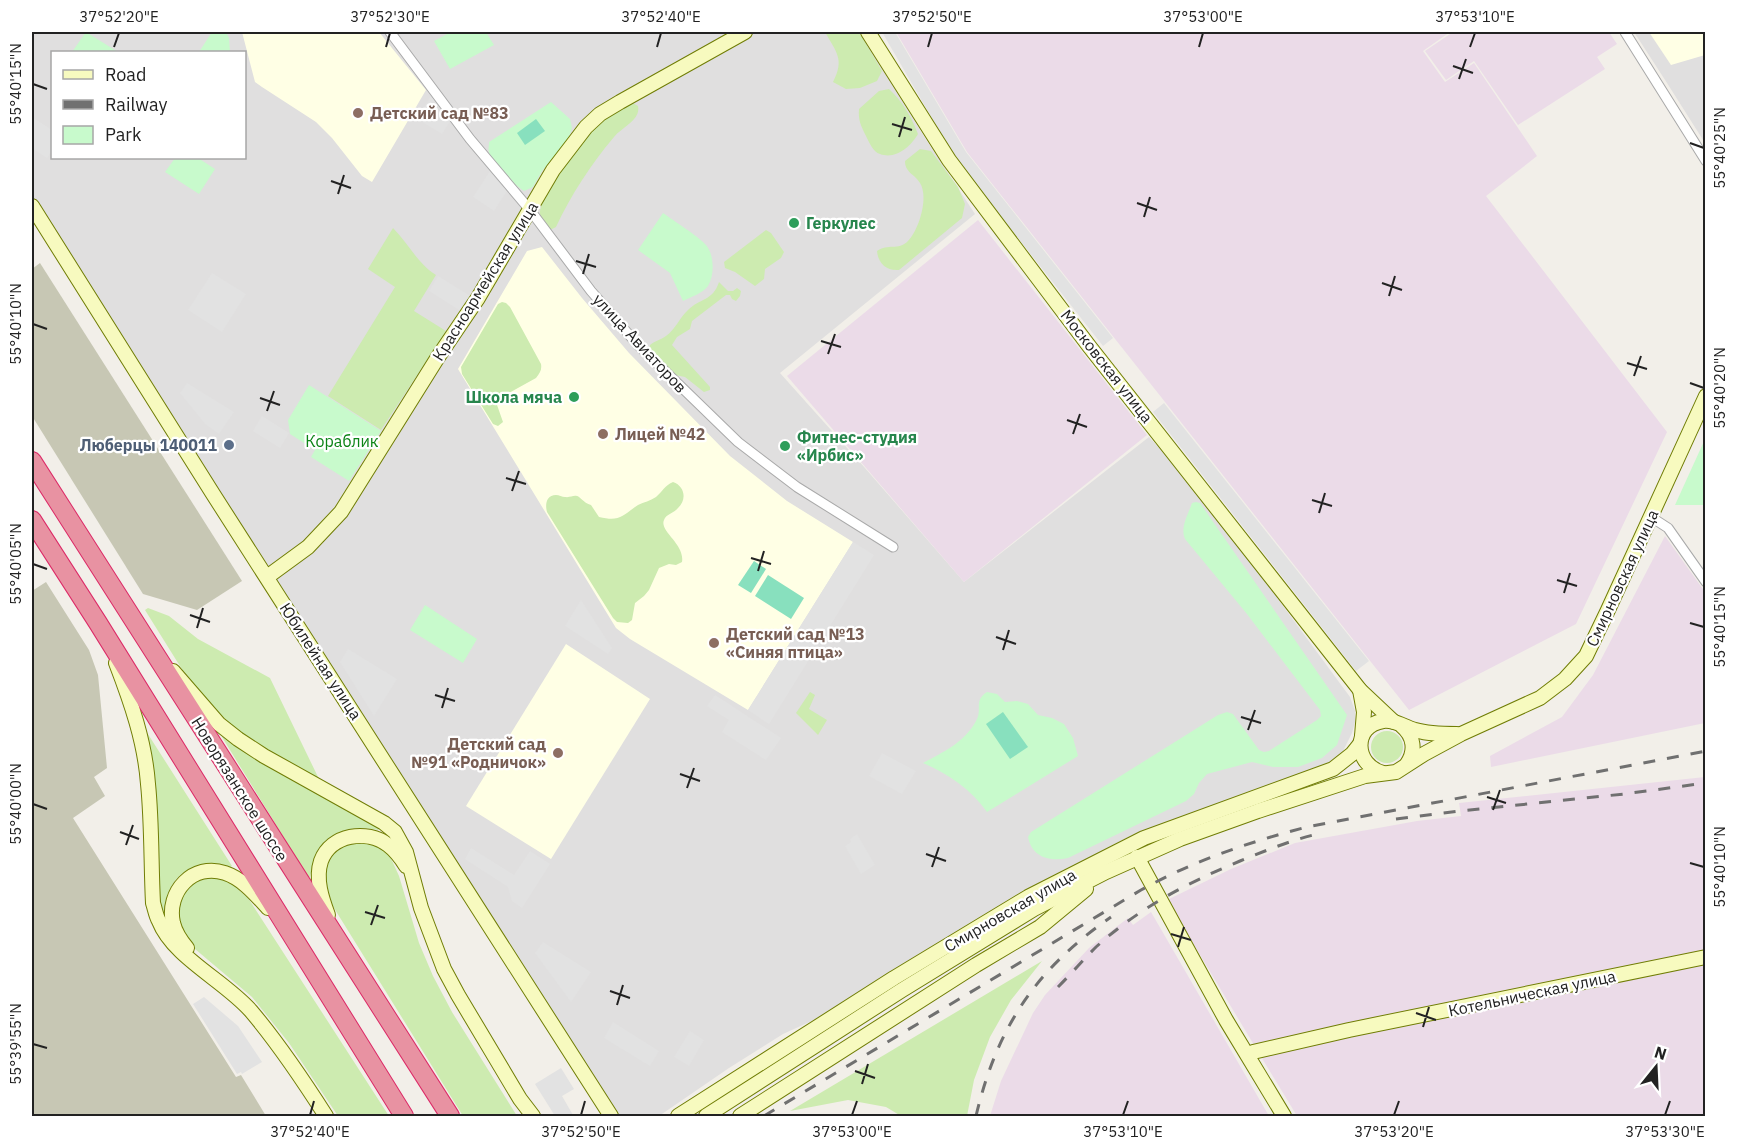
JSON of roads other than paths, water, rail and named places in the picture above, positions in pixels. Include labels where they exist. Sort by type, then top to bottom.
[{"type":"highway","name":"Новорязанское шоссе","points":[[32,461],[450,1116]]},
{"type":"highway","name":"Новорязанское шоссе","points":[[32,520],[404,1116]]},
{"type":"main road","name":"Красноармейская улица","points":[[267,577],[308,547],[341,512],[438,357],[478,298],[553,170],[586,127],[600,114],[636,92],[746,32]]},
{"type":"main road","name":"Московская улица","points":[[868,32],[949,160],[1089,346],[1360,690],[1398,723]]},
{"type":"main road","name":"Юбилейная улица","points":[[32,206],[611,1116]]},
{"type":"main road","name":"Смирновская улица","points":[[706,1116],[1024,915],[1106,872],[1180,839],[1258,811],[1365,776],[1396,772],[1461,734],[1540,698],[1565,679],[1586,656],[1706,396]]},
{"type":"main road","points":[[98,623],[128,695],[143,752],[148,783],[153,903],[159,922],[181,951],[225,986],[249,1010],[280,1048],[326,1116]]},
{"type":"main road","points":[[153,650],[219,724],[238,739],[384,823],[395,832],[406,852],[425,918],[444,969],[520,1100],[533,1116]]},
{"type":"main road","points":[[1360,690],[1364,712],[1362,757],[1376,771],[1383,773]]},
{"type":"main road","name":"Смирновская улица","points":[[678,1116],[884,984],[1028,897],[1144,838],[1333,770],[1352,754],[1365,732],[1375,723],[1381,721],[1398,723],[1429,733],[1461,734]]},
{"type":"main road","points":[[1398,723],[1406,729],[1412,740],[1413,753],[1407,764]]},
{"type":"main road","points":[[349,961],[321,896],[319,872],[321,861],[326,853],[338,841],[347,837],[356,835],[378,838],[398,855],[412,875]]},
{"type":"main road","points":[[1137,857],[1226,1020],[1284,1116]]},
{"type":"main road","points":[[202,968],[182,942],[174,924],[172,910],[174,899],[184,882],[191,876],[202,871],[213,871],[225,873],[239,880],[287,928]]},
{"type":"main road","points":[[740,1116],[976,965],[1040,927],[1106,872]]},
{"type":"main road","name":"Котельническая улица","points":[[1253,1052],[1349,1030],[1706,957]]},
{"type":"main road","points":[[1197,964],[1253,1052],[1277,1104]]},
{"type":"street","name":"улица Авиаторов","points":[[390,32],[470,139],[530,210],[591,291],[637,344],[738,442],[796,487],[893,547]]},
{"type":"street","points":[[1625,32],[1706,161]]},
{"type":"street","points":[[1651,517],[1668,528],[1706,582]]},
{"type":"railway","points":[[764,1116],[1141,890],[1222,853],[1307,827],[1706,751]]},
{"type":"railway","points":[[1396,819],[1706,783]]},
{"type":"railway","points":[[1058,987],[1096,947],[1146,908],[1201,878],[1240,861],[1322,833]]},
{"type":"railway","points":[[976,1116],[995,1055],[1023,1003],[1061,958],[1111,917]]},
{"type":"place","name":"Детский сад №83","points":[[358,113]]},
{"type":"place","name":"Геркулес","points":[[794,223]]},
{"type":"place","name":"Школа мяча","points":[[574,397]]},
{"type":"place","name":"Лицей №42","points":[[603,434]]},
{"type":"place","name":"Люберцы 140011","points":[[229,445]]},
{"type":"place","name":"Фитнес-студия «Ирбис»","points":[[785,446]]},
{"type":"place","name":"Детский сад №13 «Синяя птица»","points":[[714,643]]},
{"type":"place","name":"Детский сад №91 «Родничок»","points":[[558,753]]},
{"type":"park label","name":"Кораблик","points":[[342,441]]}]
